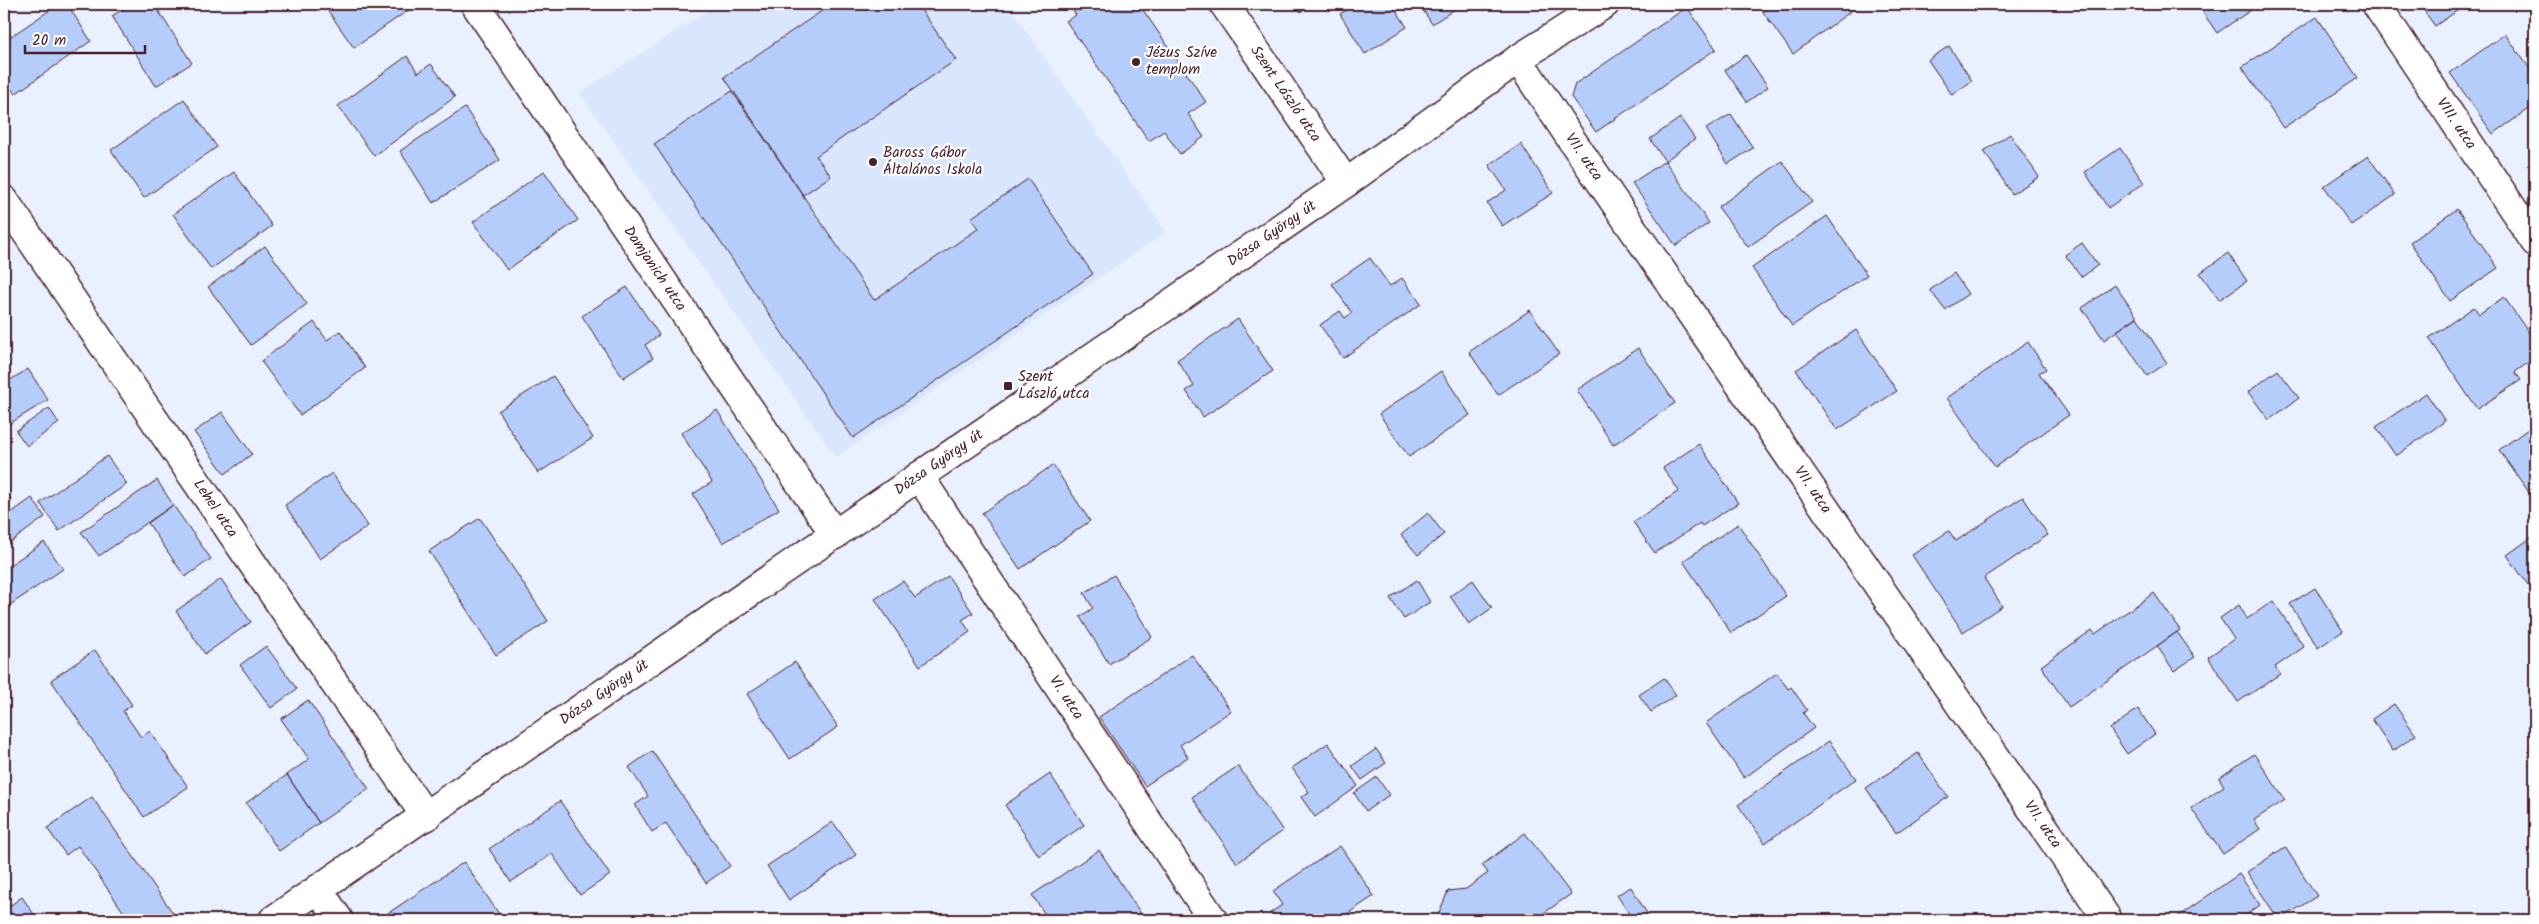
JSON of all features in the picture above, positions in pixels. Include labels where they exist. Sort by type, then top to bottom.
[{"type":"street","name":"Damjanich utca","points":[[474,4],[835,535]]},
{"type":"street","name":"Szent László utca","points":[[1224,4],[1346,183]]},
{"type":"street","name":"Dózsa György út","points":[[273,920],[426,817],[1346,183],[1518,59],[1604,4]]},
{"type":"street","name":"VIII. utca","points":[[2376,4],[2535,242]]},
{"type":"street","name":"VII. utca","points":[[1518,59],[1574,144],[2108,920]]},
{"type":"street","name":"Lehel utca","points":[[4,200],[426,817]]},
{"type":"street","name":"VI. utca","points":[[919,476],[1214,920]]},
{"type":"street","points":[[318,889],[339,920]]},
{"type":"shaded area","name":"Baross Gábor Általános Iskola","points":[[718,4],[1007,4],[1166,232],[836,457],[580,93]]},
{"type":"building","points":[[59,4],[67,4],[91,41],[15,94],[4,78],[4,41]]},
{"type":"building","points":[[131,4],[154,4],[192,63],[156,86],[112,16]]},
{"type":"building","points":[[407,4],[410,9],[354,48],[324,5]]},
{"type":"building","points":[[832,4],[917,4],[956,60],[816,156],[831,176],[803,195],[724,77]]},
{"type":"building","name":"Jézus Szíve templom","points":[[1068,4],[1139,4],[1206,102],[1188,114],[1204,137],[1180,154],[1164,131],[1149,141],[1066,21],[1076,15]]},
{"type":"building","points":[[1295,4],[1313,4],[1301,12]]},
{"type":"building","points":[[1356,4],[1392,4],[1407,27],[1365,54],[1340,14]]},
{"type":"building","points":[[1419,4],[1463,4],[1432,24]]},
{"type":"building","points":[[1774,4],[1859,5],[1793,54],[1763,12]]},
{"type":"building","points":[[2197,4],[2260,4],[2217,33]]},
{"type":"building","points":[[2419,4],[2467,4],[2435,26]]},
{"type":"building","points":[[1687,7],[1716,49],[1596,132],[1571,97],[1575,84]]},
{"type":"building","points":[[2317,17],[2358,78],[2283,128],[2242,67]]},
{"type":"building","points":[[2505,34],[2528,66],[2535,60],[2535,105],[2493,134],[2450,73]]},
{"type":"building","points":[[1949,46],[1972,81],[1952,95],[1928,60]]},
{"type":"building","points":[[1746,55],[1768,87],[1747,102],[1725,70]]},
{"type":"building","points":[[407,56],[418,73],[431,64],[455,97],[374,156],[338,106]]},
{"type":"building","points":[[732,91],[874,300],[979,228],[971,218],[1028,179],[1093,274],[853,438],[654,144]]},
{"type":"building","points":[[184,99],[217,147],[144,198],[111,150]]},
{"type":"building","points":[[465,108],[500,160],[433,203],[400,151]]},
{"type":"building","points":[[1731,114],[1753,148],[1728,164],[1706,129]]},
{"type":"building","points":[[1680,118],[1695,139],[1665,161],[1650,139]]},
{"type":"building","points":[[2010,134],[2039,177],[2012,194],[1984,151]]},
{"type":"building","points":[[1521,144],[1553,193],[1502,226],[1487,203],[1506,190],[1489,165]]},
{"type":"building","points":[[2120,148],[2144,183],[2108,208],[2085,172]]},
{"type":"building","points":[[2368,156],[2395,195],[2351,225],[2324,186]]},
{"type":"building","points":[[1665,161],[1709,223],[1676,246],[1632,183]]},
{"type":"building","points":[[1782,161],[1812,202],[1748,247],[1718,207]]},
{"type":"building","points":[[544,171],[578,220],[507,270],[473,222]]},
{"type":"building","points":[[234,172],[272,226],[211,269],[173,214]]},
{"type":"building","points":[[2457,209],[2498,268],[2450,301],[2410,242]]},
{"type":"building","points":[[1827,216],[1867,275],[1792,326],[1752,268]]},
{"type":"building","points":[[2082,243],[2098,265],[2082,277],[2065,255]]},
{"type":"building","points":[[265,246],[307,304],[251,345],[208,287]]},
{"type":"building","points":[[2228,253],[2247,281],[2219,300],[2200,273]]},
{"type":"building","points":[[1370,258],[1390,286],[1402,278],[1421,304],[1343,358],[1320,325],[1340,311],[1345,318],[1352,313],[1332,284]]},
{"type":"building","points":[[1954,273],[1968,294],[1945,310],[1930,290]]},
{"type":"building","points":[[2115,285],[2137,317],[2104,340],[2082,308]]},
{"type":"building","points":[[627,287],[659,335],[645,345],[653,358],[623,378],[582,316]]},
{"type":"building","points":[[2504,297],[2535,342],[2535,358],[2515,372],[2521,380],[2477,409],[2429,338],[2474,307],[2479,314]]},
{"type":"building","points":[[1530,310],[1559,354],[1498,395],[1469,352]]},
{"type":"building","points":[[2137,317],[2167,363],[2147,376],[2117,331]]},
{"type":"building","points":[[1238,319],[1273,371],[1203,417],[1186,391],[1194,386],[1177,360]]},
{"type":"building","points":[[314,322],[327,340],[340,331],[365,368],[300,415],[261,361]]},
{"type":"building","points":[[1856,330],[1897,391],[1837,430],[1796,370]]},
{"type":"building","points":[[2028,342],[2046,369],[2039,373],[2069,415],[1995,467],[1947,398]]},
{"type":"building","points":[[1638,348],[1675,403],[1613,445],[1577,390]]},
{"type":"building","points":[[28,369],[48,400],[4,427],[4,384]]},
{"type":"building","points":[[2278,370],[2299,398],[2269,420],[2248,392]]},
{"type":"building","points":[[1441,371],[1470,415],[1409,457],[1379,414]]},
{"type":"building","points":[[553,376],[593,438],[538,473],[498,411]]},
{"type":"building","points":[[2426,393],[2445,421],[2396,456],[2376,427]]},
{"type":"building","points":[[49,408],[59,423],[27,446],[16,431]]},
{"type":"building","points":[[717,410],[779,509],[723,543],[693,494],[712,482],[681,433]]},
{"type":"building","points":[[222,412],[252,454],[225,474],[194,432]]},
{"type":"building","points":[[2535,424],[2535,497],[2533,498],[2499,450]]},
{"type":"building","points":[[1699,444],[1738,503],[1702,526],[1700,523],[1655,553],[1633,522],[1679,491],[1663,468]]},
{"type":"building","points":[[107,456],[127,484],[59,531],[40,503]]},
{"type":"building","points":[[1053,465],[1090,521],[1020,569],[982,513]]},
{"type":"building","points":[[332,473],[368,526],[320,559],[285,505]]},
{"type":"building","points":[[157,480],[173,505],[99,556],[81,532]]},
{"type":"building","points":[[4,488],[12,501],[4,506]]},
{"type":"building","points":[[2023,497],[2048,535],[1984,578],[2002,606],[1963,632],[1912,555],[1949,531],[1956,541]]},
{"type":"building","points":[[32,498],[45,517],[4,547],[4,518]]},
{"type":"building","points":[[173,505],[211,559],[185,577],[148,523]]},
{"type":"building","points":[[1428,513],[1444,534],[1418,555],[1401,535]]},
{"type":"building","points":[[480,518],[548,621],[496,655],[429,551]]},
{"type":"building","points":[[1738,524],[1786,596],[1731,633],[1683,561]]},
{"type":"building","points":[[2535,535],[2535,595],[2507,555]]},
{"type":"building","points":[[44,542],[63,569],[10,605],[4,596],[4,569]]},
{"type":"building","points":[[1114,575],[1152,637],[1109,664],[1080,617],[1093,608],[1084,593]]},
{"type":"building","points":[[948,576],[973,613],[962,620],[970,632],[920,666],[875,599],[903,581],[915,598]]},
{"type":"building","points":[[221,579],[251,622],[205,654],[176,611]]},
{"type":"building","points":[[1417,580],[1430,602],[1404,619],[1390,598]]},
{"type":"building","points":[[1473,580],[1492,608],[1469,624],[1450,596]]},
{"type":"building","points":[[2315,588],[2343,631],[2318,648],[2290,604]]},
{"type":"building","points":[[2154,593],[2180,630],[2069,707],[2041,666],[2092,630],[2095,634]]},
{"type":"building","points":[[2273,601],[2304,647],[2275,667],[2280,674],[2238,702],[2208,657],[2234,639],[2220,618],[2239,605],[2247,619]]},
{"type":"building","points":[[2177,632],[2195,657],[2174,671],[2157,646]]},
{"type":"building","points":[[266,646],[297,689],[271,708],[240,665]]},
{"type":"building","points":[[95,650],[132,705],[123,711],[141,737],[150,731],[188,787],[144,817],[51,680]]},
{"type":"building","points":[[1192,655],[1231,711],[1180,745],[1188,757],[1145,786],[1099,717]]},
{"type":"building","points":[[795,662],[838,727],[790,759],[747,694]]},
{"type":"building","points":[[1777,673],[1788,689],[1791,687],[1807,710],[1803,713],[1814,728],[1744,778],[1706,723]]},
{"type":"building","points":[[1664,678],[1676,695],[1651,712],[1639,695]]},
{"type":"building","points":[[308,700],[369,789],[319,823],[287,775],[309,759],[281,719]]},
{"type":"building","points":[[2394,704],[2416,735],[2393,751],[2372,719]]},
{"type":"building","points":[[2138,709],[2155,734],[2127,754],[2110,729]]},
{"type":"building","points":[[1829,741],[1856,779],[1765,843],[1738,805]]},
{"type":"building","points":[[1328,743],[1358,786],[1315,817],[1301,797],[1309,792],[1292,768]]},
{"type":"building","points":[[1376,749],[1386,763],[1362,780],[1352,766]]},
{"type":"building","points":[[652,751],[730,866],[706,883],[666,823],[652,832],[635,805],[648,796],[629,767]]},
{"type":"building","points":[[1918,753],[1948,797],[1896,833],[1866,788]]},
{"type":"building","points":[[2254,754],[2285,800],[2254,820],[2260,829],[2223,854],[2191,808],[2224,786],[2219,778]]},
{"type":"building","points":[[1238,766],[1283,831],[1237,863],[1192,797]]},
{"type":"building","points":[[1050,774],[1084,825],[1039,856],[1005,805]]},
{"type":"building","points":[[287,775],[319,823],[279,851],[246,803]]},
{"type":"building","points":[[1377,777],[1389,795],[1366,811],[1354,793]]},
{"type":"building","points":[[92,797],[175,916],[168,920],[129,920],[78,846],[66,855],[47,828]]},
{"type":"building","points":[[560,801],[610,875],[580,895],[552,854],[511,882],[489,849]]},
{"type":"building","points":[[833,822],[856,855],[789,900],[767,866]]},
{"type":"building","points":[[1525,833],[1571,894],[1544,913],[1548,918],[1544,920],[1442,920],[1438,915],[1448,891],[1466,889],[1488,873],[1482,865]]},
{"type":"building","points":[[1340,846],[1374,896],[1338,920],[1275,920],[1270,913],[1282,905],[1273,891]]},
{"type":"building","points":[[2285,847],[2317,896],[2279,920],[2247,872]]},
{"type":"building","points":[[1099,850],[1145,920],[1049,920],[1032,895]]},
{"type":"building","points":[[464,862],[503,920],[378,920]]},
{"type":"building","points":[[2239,874],[2260,905],[2239,920],[2173,920]]},
{"type":"building","points":[[1631,887],[1651,920],[1633,920],[1617,895]]},
{"type":"building","points":[[22,897],[38,920],[4,920],[4,910]]},
{"type":"place","name":"Jézus Szíve templom","points":[[1136,62]]},
{"type":"place","name":"Baross Gábor Általános Iskola","points":[[873,162]]},
{"type":"place","name":"Szent László utca","points":[[1008,386]]}]
